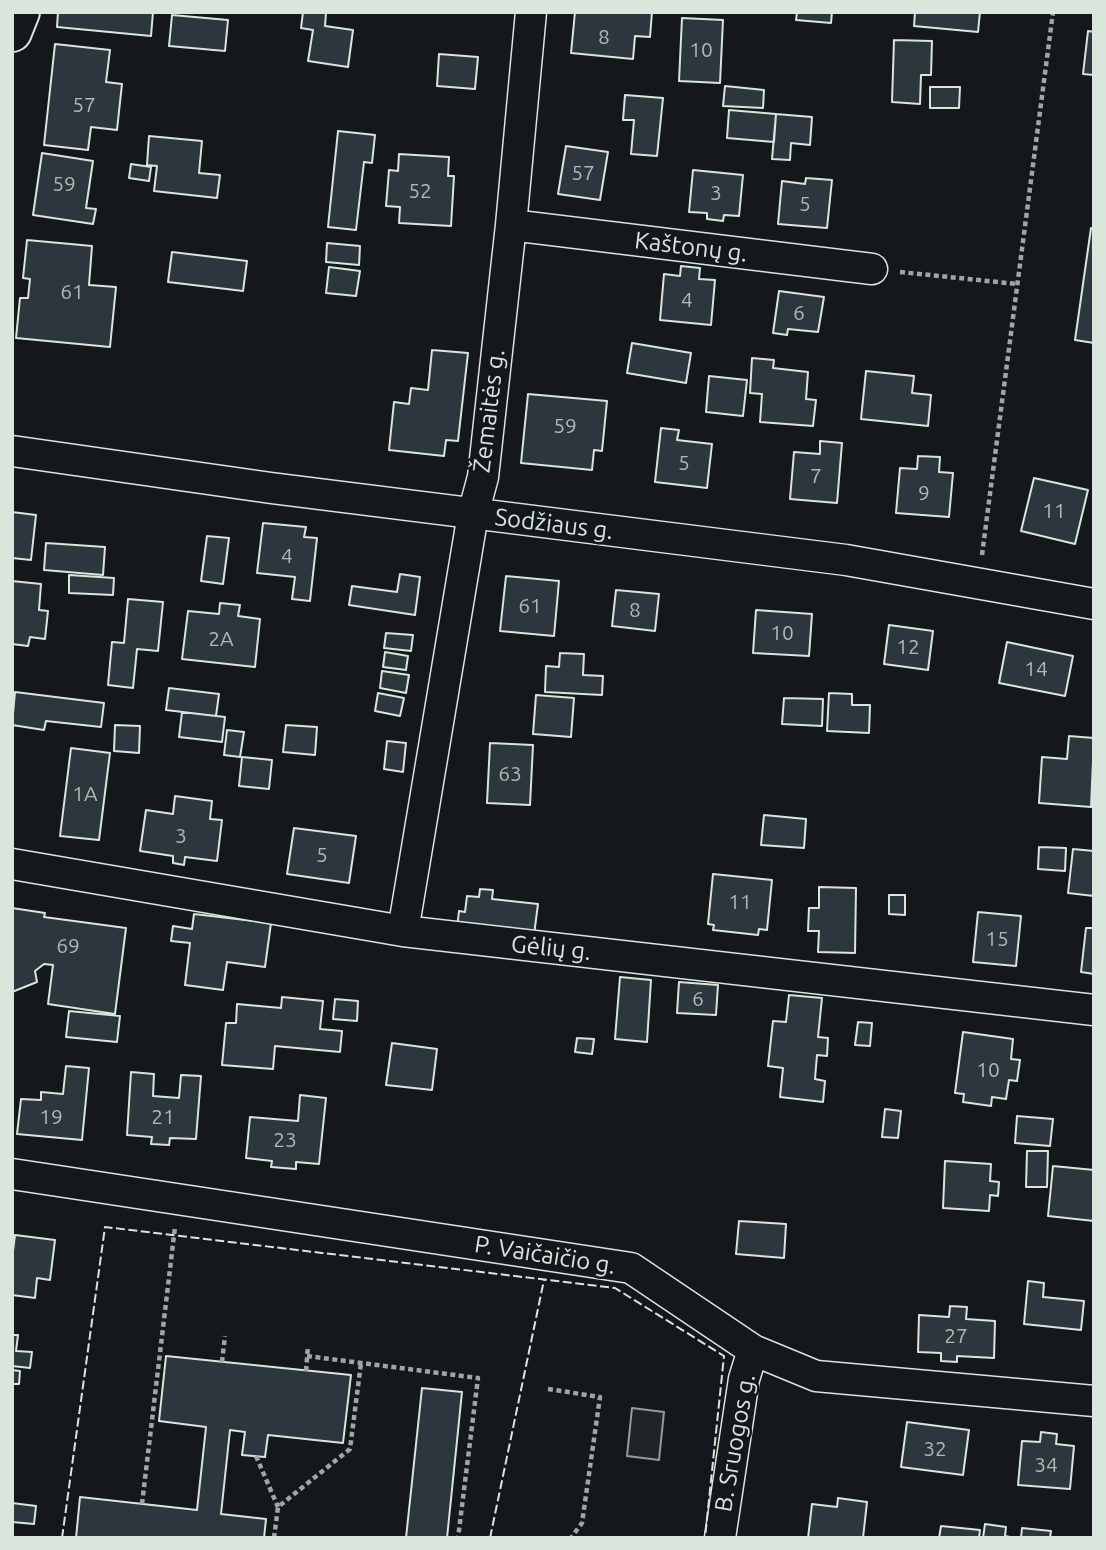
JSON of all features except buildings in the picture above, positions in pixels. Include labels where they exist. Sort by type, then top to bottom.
[{"type":"main road","points":[[12,32],[20,12]]},
{"type":"street","name":"Žemaitės g.","points":[[403,931],[473,514],[482,477],[531,12]]},
{"type":"street","name":"Kaštonų g.","points":[[510,225],[872,269]]},
{"type":"street","name":"Sodžiaus g.","points":[[12,451],[271,488],[846,560],[1094,604]]},
{"type":"street","name":"Gėlių g.","points":[[12,864],[403,931],[1094,1010]]},
{"type":"street","name":"P. Vaičaičio g.","points":[[12,1174],[631,1268],[753,1350],[816,1376],[1094,1401]]},
{"type":"street","name":"B. Sruogos g.","points":[[720,1538],[744,1379],[753,1350]]},
{"type":"path","points":[[978,583],[1053,12]]},
{"type":"path","points":[[872,269],[1017,284]]},
{"type":"path","points":[[142,1504],[177,1199]]},
{"type":"path","points":[[222,1362],[225,1336]]},
{"type":"path","points":[[306,1371],[307,1346]]},
{"type":"path","points":[[307,1356],[478,1378],[458,1538]]},
{"type":"path","points":[[278,1507],[350,1449],[361,1363]]},
{"type":"path","points":[[548,1389],[600,1397],[582,1524],[571,1538]]},
{"type":"path","points":[[256,1456],[278,1507],[274,1538]]},
{"type":"shaded area","points":[[632,1408],[664,1412],[659,1460],[627,1456]]},
{"type":"fence","points":[[62,1538],[105,1227],[615,1288],[724,1356],[705,1538]]},
{"type":"fence","points":[[490,1538],[544,1280]]}]
